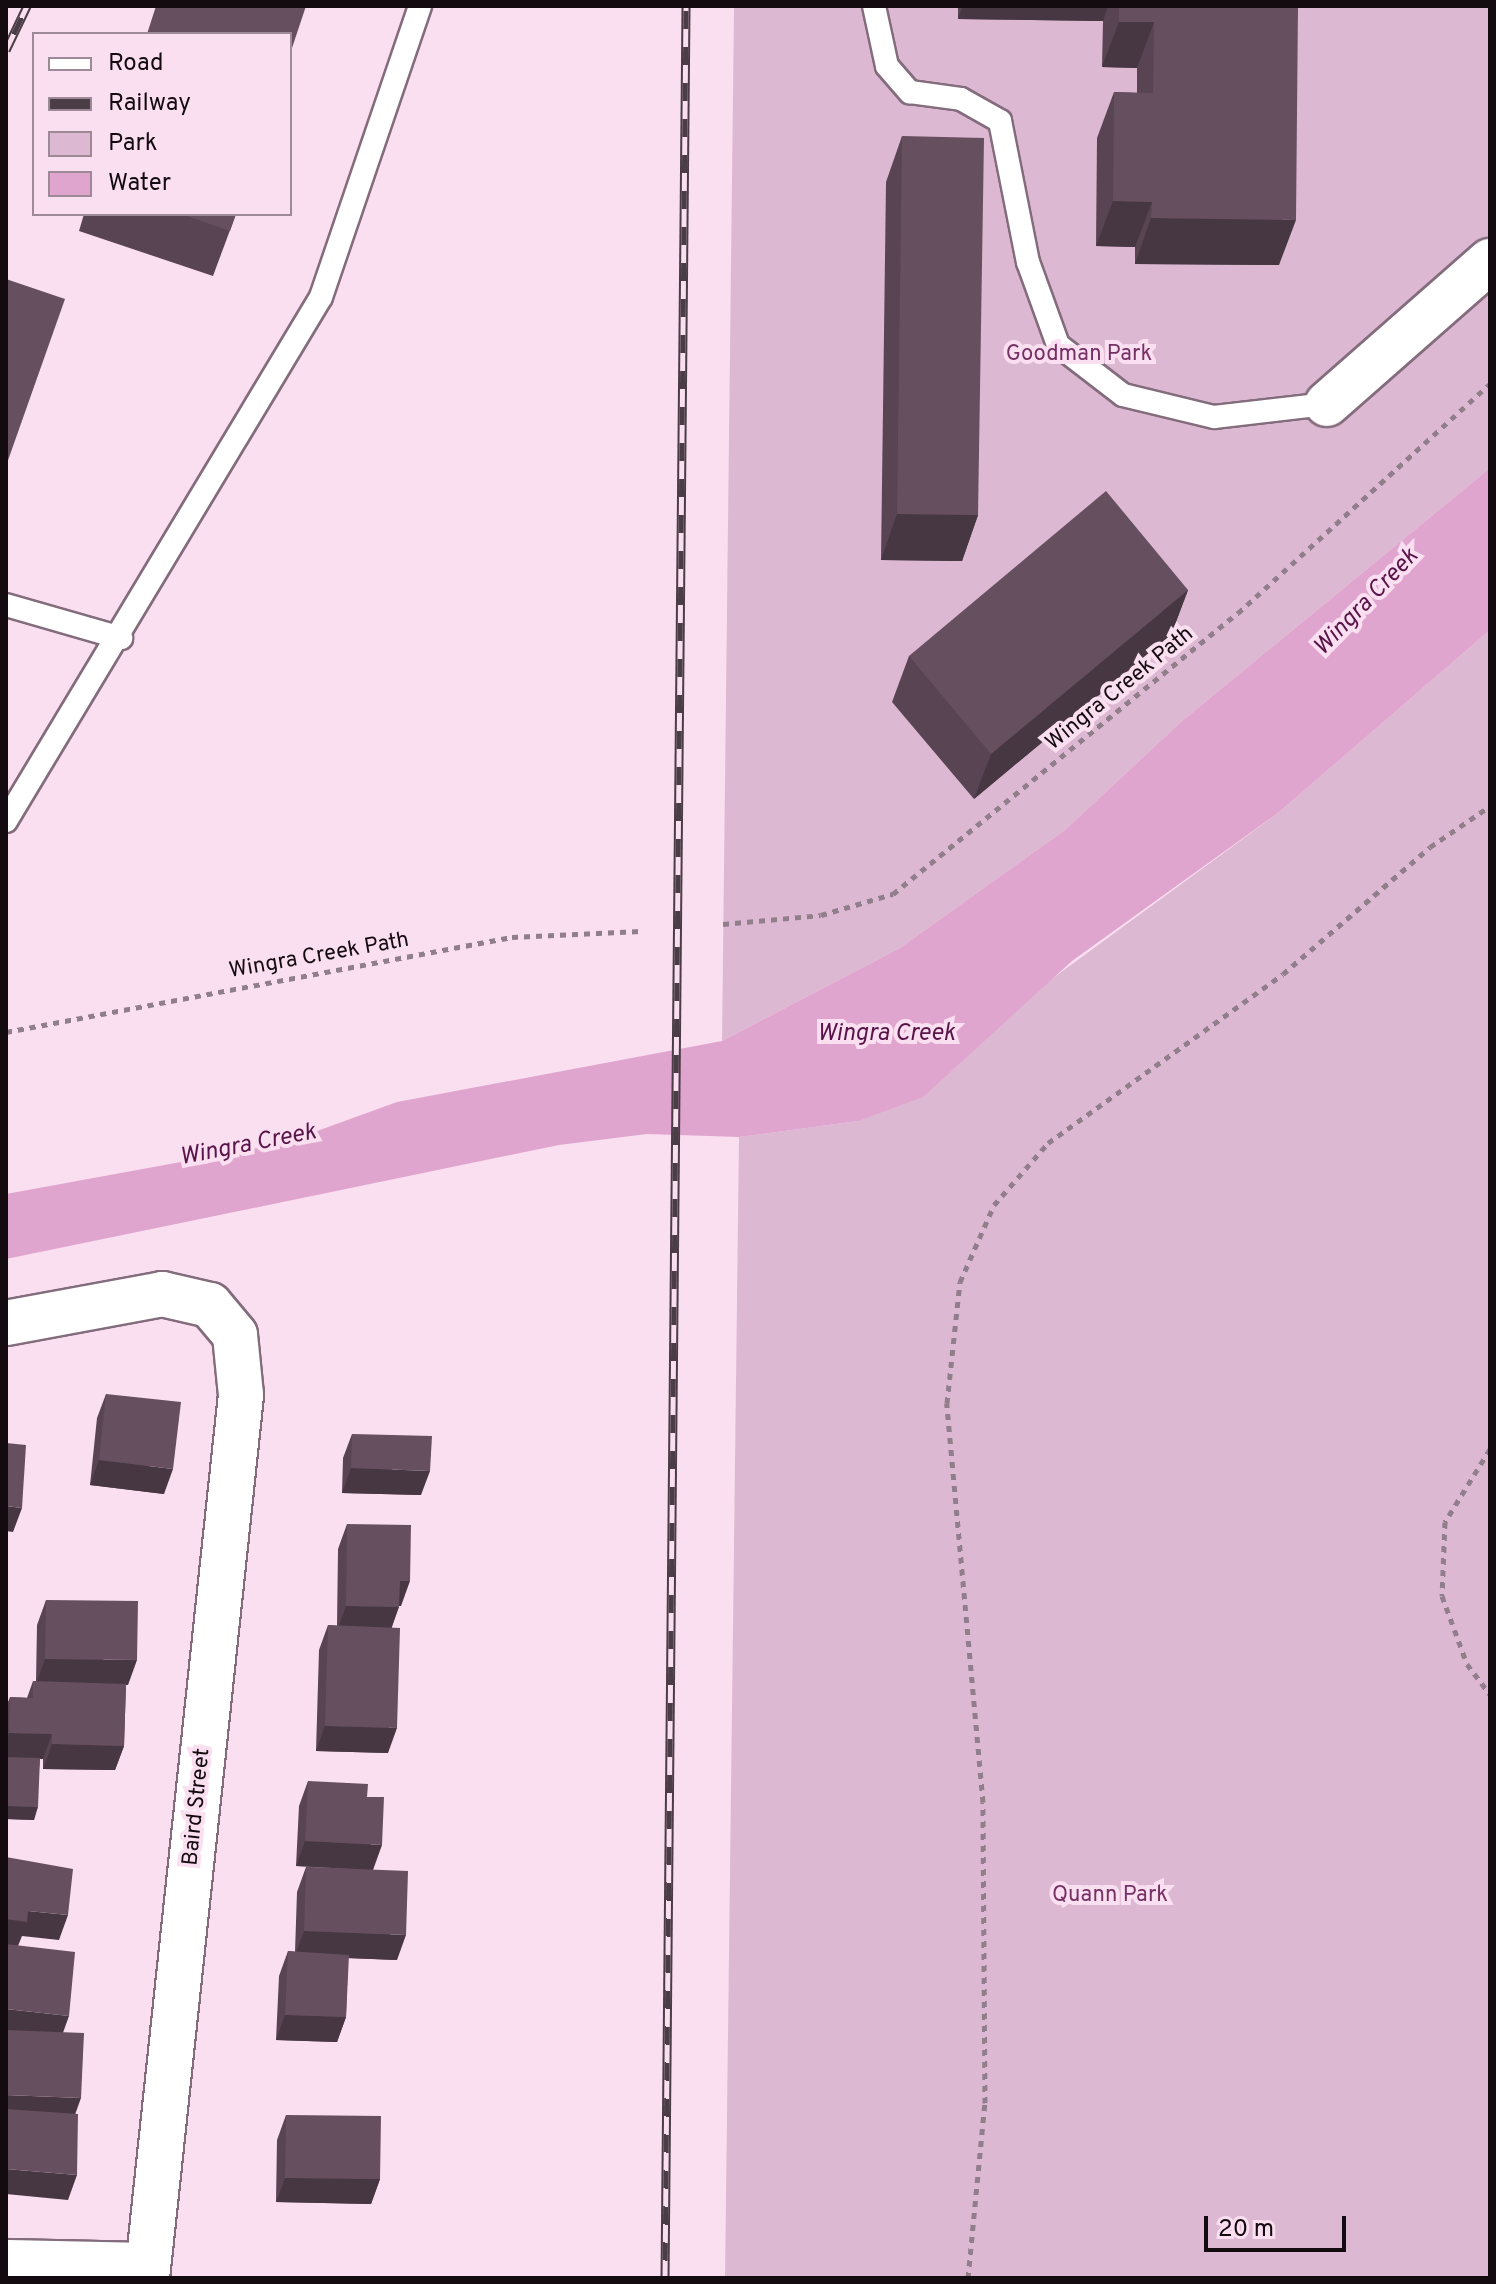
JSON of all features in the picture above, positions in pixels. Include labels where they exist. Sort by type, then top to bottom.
[{"type":"street","points":[[1327,404],[1490,261]]},
{"type":"street","name":"Baird Street","points":[[6,1323],[162,1294],[210,1305],[235,1335],[241,1395],[148,2272]]},
{"type":"street","points":[[6,2262],[148,2272]]},
{"type":"lane","points":[[6,821],[121,638],[321,297],[420,6]]},
{"type":"lane","points":[[874,6],[887,66],[910,92],[961,99],[1000,121],[1028,262],[1058,345],[1123,395],[1214,417],[1327,404]]},
{"type":"lane","points":[[8,609],[121,638]]},
{"type":"path","name":"Wingra Creek Path","points":[[723,924],[821,915],[893,894],[1238,613],[1490,384]]},
{"type":"path","points":[[968,2278],[985,2103],[983,1818],[947,1403],[960,1282],[994,1205],[1048,1143],[1283,974],[1430,847],[1490,806]]},
{"type":"path","name":"Wingra Creek Path","points":[[6,1032],[512,937],[641,931]]},
{"type":"path","points":[[1490,1449],[1445,1522],[1442,1596],[1467,1664],[1490,1694]]},
{"type":"green space","name":"Goodman Park","points":[[734,6],[1490,6],[1490,468],[1182,721],[1065,830],[900,948],[722,1041]]},
{"type":"green space","name":"Quann Park","points":[[1490,630],[1490,2278],[725,2278],[739,1137],[858,1121],[1278,813]]},
{"type":"water","name":"Wingra Creek","points":[[1490,468],[1490,630],[1278,813],[1072,961],[923,1097],[858,1121],[739,1137],[647,1134],[559,1145],[6,1259],[6,1194],[284,1143],[397,1102],[722,1041],[900,948],[1065,830],[1182,721]]},
{"type":"building","points":[[156,6],[306,6],[292,48],[292,32],[148,32]]},
{"type":"building","points":[[1119,6],[1298,6],[1296,220],[1151,218],[1152,202],[1113,201],[1114,92],[1153,93],[1154,22],[1119,22]]},
{"type":"building","points":[[902,136],[984,138],[978,515],[897,514]]},
{"type":"building","points":[[187,216],[235,216],[230,231]]},
{"type":"building","points":[[6,279],[65,299],[6,466]]},
{"type":"building","points":[[1106,491],[1188,590],[991,754],[909,656]]},
{"type":"building","points":[[106,1394],[181,1402],[173,1469],[99,1460]]},
{"type":"building","points":[[352,1434],[432,1436],[430,1471],[351,1468]]},
{"type":"building","points":[[6,1443],[26,1445],[22,1508],[6,1506]]},
{"type":"building","points":[[347,1524],[411,1525],[410,1581],[400,1581],[399,1607],[346,1606]]},
{"type":"building","points":[[46,1600],[138,1601],[137,1660],[45,1659]]},
{"type":"building","points":[[328,1625],[400,1628],[397,1728],[325,1726]]},
{"type":"building","points":[[33,1681],[126,1684],[124,1746],[52,1744],[52,1734],[9,1733],[10,1697],[33,1698]]},
{"type":"building","points":[[6,1757],[40,1758],[38,1807],[6,1806]]},
{"type":"building","points":[[308,1781],[368,1784],[367,1797],[384,1797],[382,1845],[305,1841]]},
{"type":"building","points":[[6,1857],[73,1869],[68,1915],[28,1911],[27,1922],[6,1919]]},
{"type":"building","points":[[306,1867],[408,1871],[406,1935],[304,1931]]},
{"type":"building","points":[[6,1944],[75,1952],[69,2016],[6,2009]]},
{"type":"building","points":[[288,1951],[349,1955],[346,2017],[285,2015]]},
{"type":"building","points":[[6,2030],[84,2033],[81,2098],[6,2095]]},
{"type":"building","points":[[6,2109],[78,2114],[77,2175],[6,2169]]},
{"type":"building","points":[[286,2115],[381,2116],[380,2179],[285,2178]]},
{"type":"railway","points":[[6,50],[27,6]]},
{"type":"railway","points":[[665,2278],[686,6]]}]
